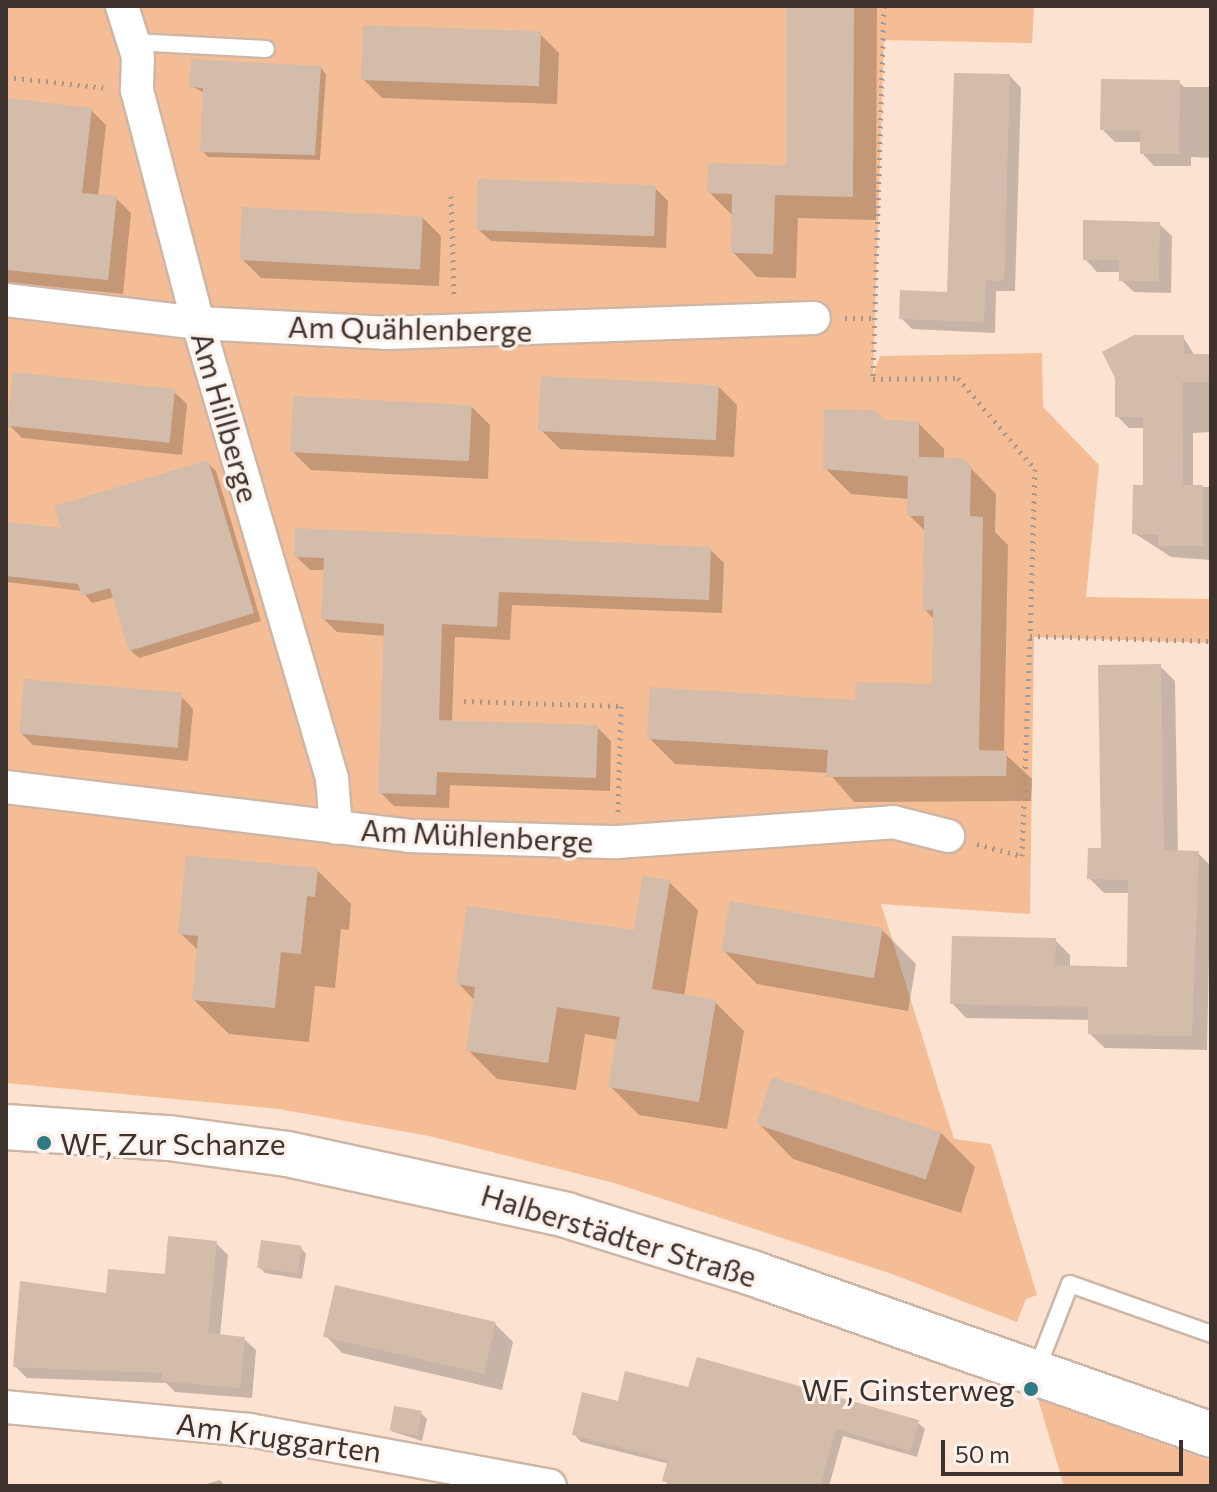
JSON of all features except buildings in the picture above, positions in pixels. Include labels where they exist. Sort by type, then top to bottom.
[{"type":"main road","name":"Halberstädter Straße","points":[[6,1127],[169,1138],[287,1154],[434,1182],[566,1215],[737,1269],[1211,1435]]},
{"type":"street","name":"Am Hillberge","points":[[122,6],[133,42],[137,90],[198,323],[332,778],[336,828]]},
{"type":"street","name":"Am Quählenberge","points":[[6,300],[198,323],[455,332],[814,318]]},
{"type":"street","name":"Am Mühlenberge","points":[[6,787],[409,836],[617,842],[893,822],[948,836]]},
{"type":"street","name":"Am Kruggarten","points":[[6,1407],[249,1430],[550,1486]]},
{"type":"lane","points":[[133,42],[266,49]]},
{"type":"lane","points":[[1034,1375],[1070,1284],[1211,1334]]},
{"type":"path","points":[[884,6],[873,379],[958,378],[1035,469],[1022,856],[948,836]]},
{"type":"path","points":[[6,77],[137,90]]},
{"type":"path","points":[[451,196],[455,332]]},
{"type":"path","points":[[1030,636],[1211,641]]},
{"type":"path","points":[[464,701],[621,706],[617,842]]},
{"type":"shaded area","points":[[6,6],[1034,6],[1032,43],[884,40],[873,375],[880,356],[1042,353],[1043,407],[1099,465],[1086,597],[1211,599],[1211,643],[1034,637],[1030,914],[881,904],[954,1139],[991,1144],[1037,1295],[1026,1299],[1017,1322],[892,1274],[614,1183],[429,1136],[279,1109],[6,1083]]},
{"type":"shaded area","points":[[1038,1399],[1211,1461],[1211,1486],[1064,1486]]},
{"type":"place","name":"WF, Zur Schanze","points":[[44,1143]]},
{"type":"place","name":"WF, Ginsterweg","points":[[1031,1389]]}]
